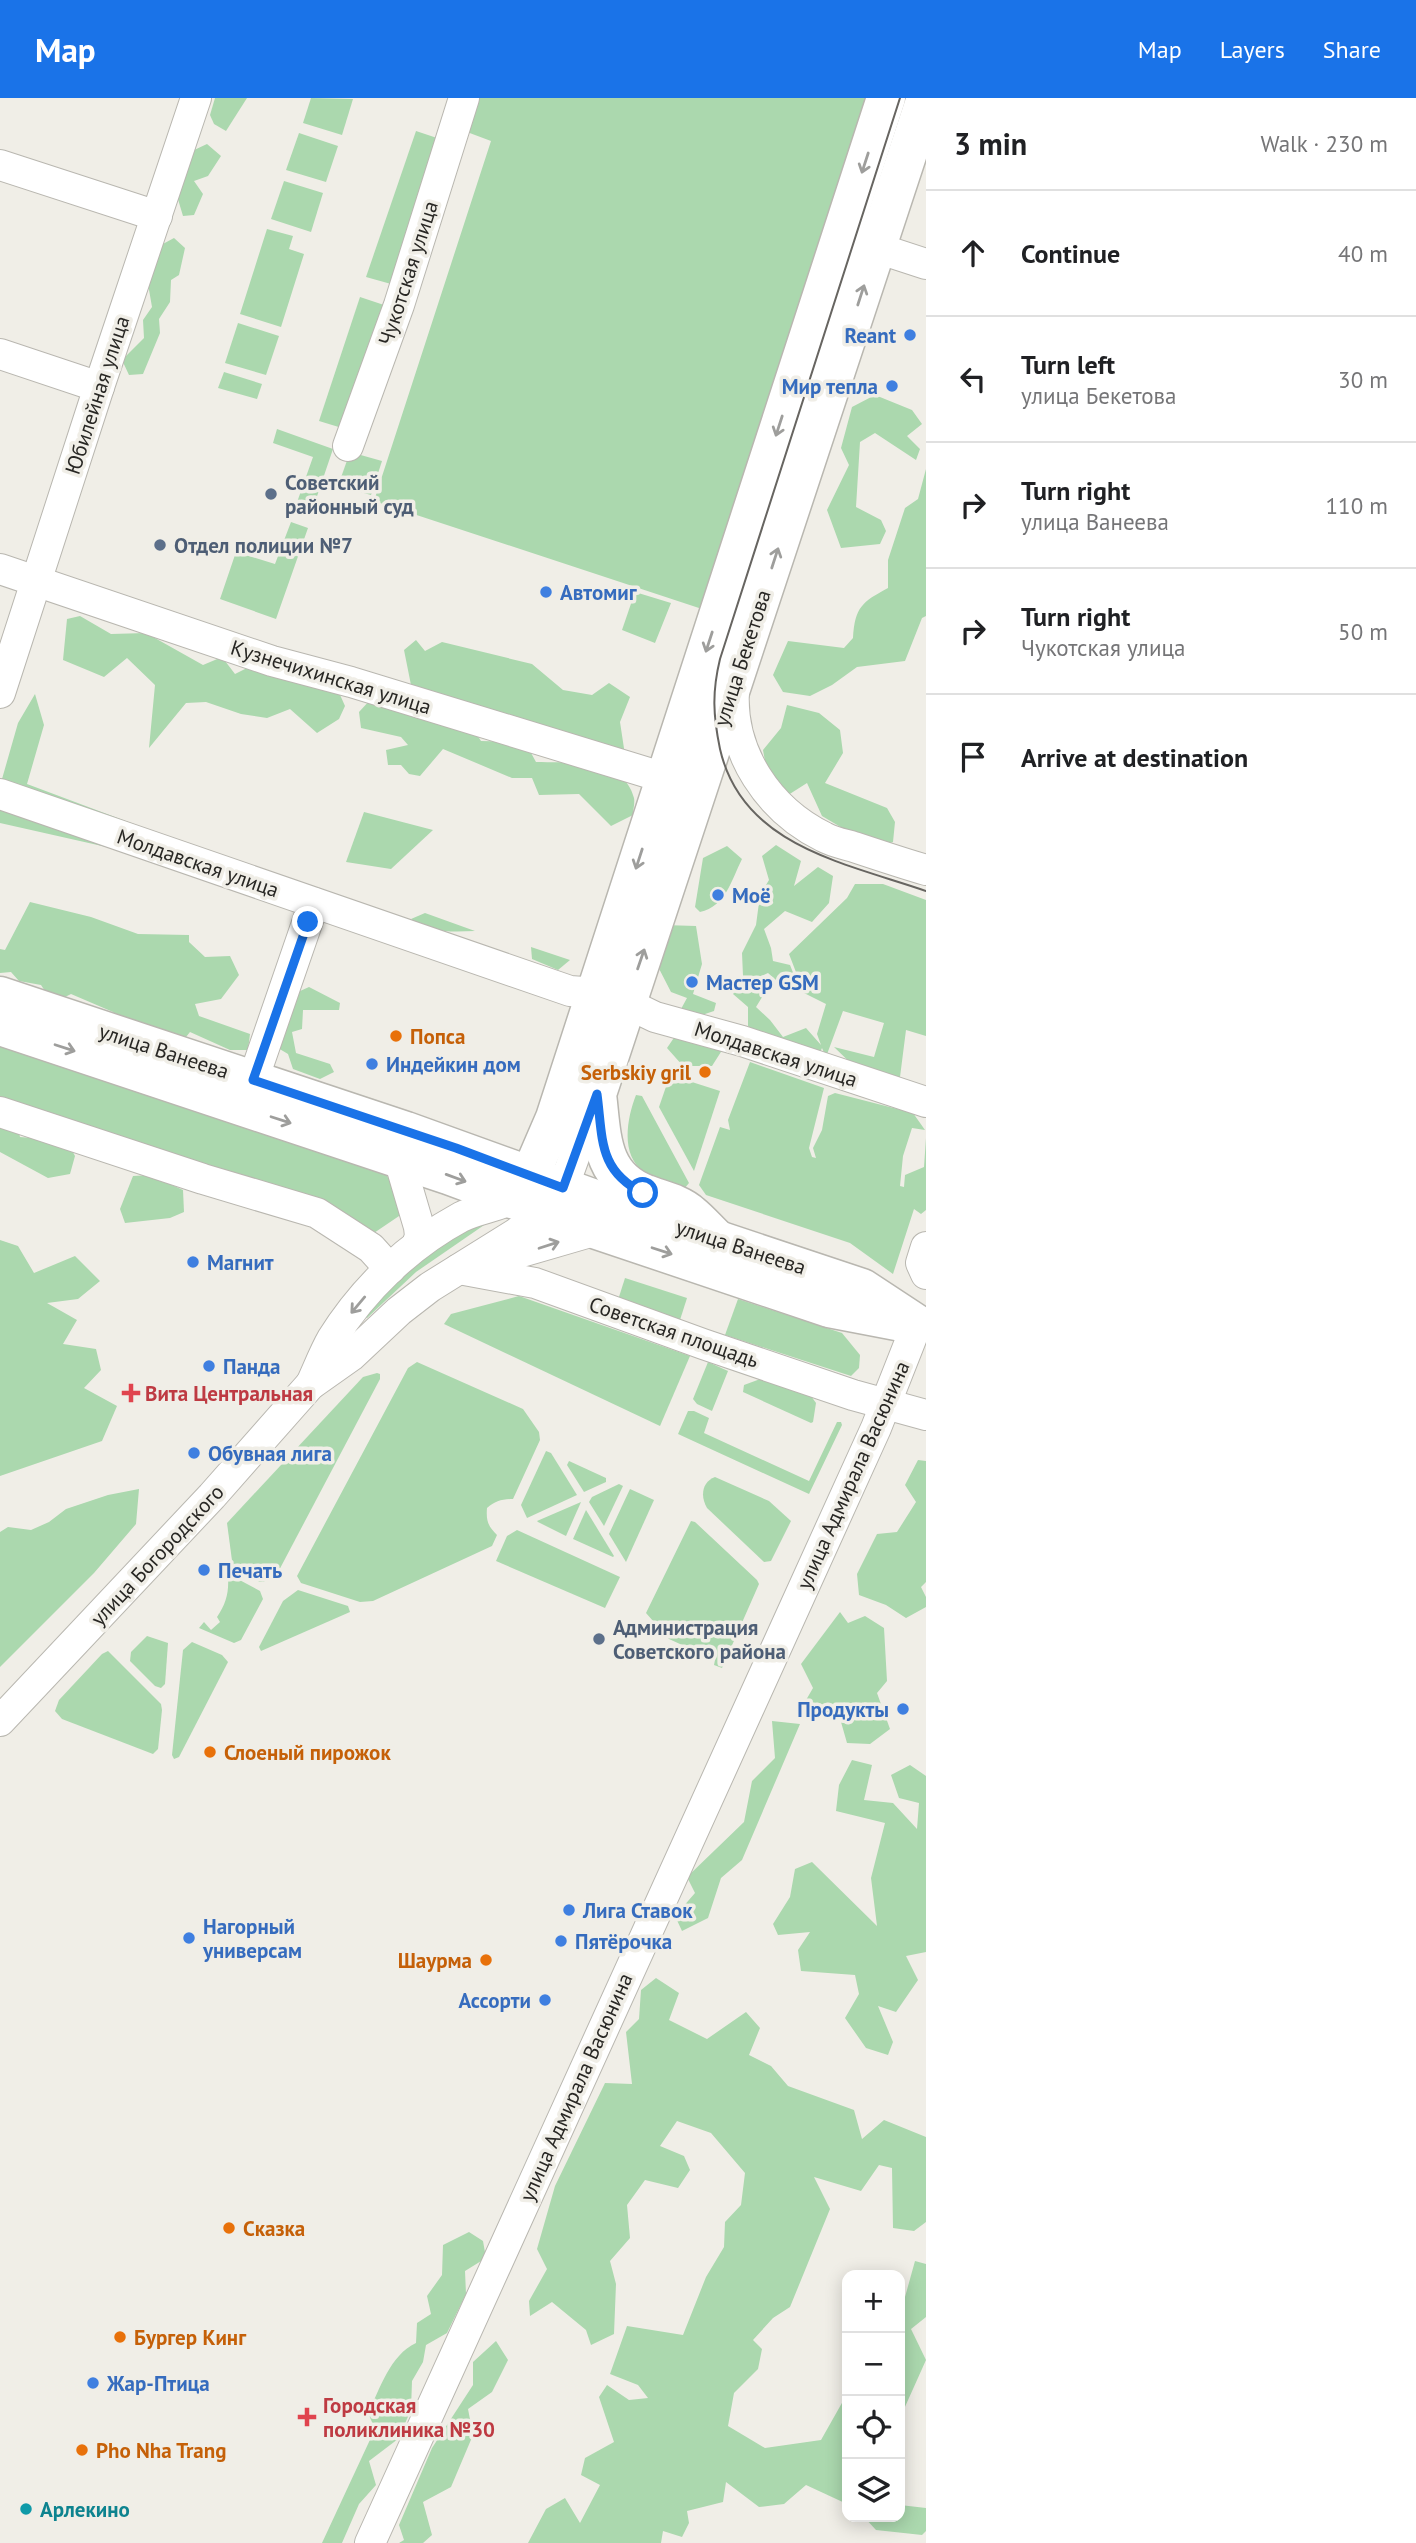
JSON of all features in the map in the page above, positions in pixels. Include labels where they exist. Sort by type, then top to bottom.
[{"type":"main road","name":"улица Бекетова","points":[[597,1094],[612,998],[665,778],[886,98]]},
{"type":"main road","name":"улица Бекетова","points":[[538,1194],[546,1144],[612,998],[734,683],[926,98]]},
{"type":"main road","name":"улица Ванеева","points":[[0,996],[406,1131],[538,1194],[597,1230],[829,1308],[922,1325]]},
{"type":"main road","name":"улица Ванеева","points":[[0,1026],[399,1159],[718,1240],[862,1287],[922,1325]]},
{"type":"main road","points":[[597,1094],[604,1148],[611,1168],[620,1179],[643,1193],[676,1205],[691,1214],[718,1240]]},
{"type":"street","name":"Юбилейная улица","points":[[0,693],[99,387],[197,98]]},
{"type":"street","name":"Чукотская улица","points":[[348,446],[399,305],[464,98]]},
{"type":"street","points":[[0,165],[157,216]]},
{"type":"street","points":[[877,248],[926,264]]},
{"type":"street","points":[[0,354],[99,387]]},
{"type":"street","name":"Кузнечихинская улица","points":[[0,569],[272,661],[351,682],[665,778]]},
{"type":"street","points":[[734,683],[733,703],[744,755],[761,787],[779,806],[824,838],[926,870]]},
{"type":"street","name":"Молдавская улица","points":[[0,794],[570,991],[612,998],[655,1017],[742,1041],[926,1102]]},
{"type":"street","points":[[253,1080],[314,903]]},
{"type":"street","name":"улица Бекетова","points":[[538,1194],[597,1094]]},
{"type":"street","points":[[0,1112],[203,1179],[317,1213],[370,1248],[390,1269]]},
{"type":"street","points":[[399,1159],[419,1227],[417,1245]]},
{"type":"street","name":"улица Богородского","points":[[310,1385],[331,1341],[355,1308],[390,1269],[417,1245],[464,1216],[538,1194]]},
{"type":"street","name":"улица Богородского","points":[[0,1721],[212,1496],[310,1385],[351,1356],[399,1311],[459,1269],[538,1194]]},
{"type":"street","points":[[459,1269],[517,1255],[597,1230]]},
{"type":"street","points":[[926,1247],[921,1263],[926,1274]]},
{"type":"street","name":"Советская площадь","points":[[459,1269],[535,1283],[703,1345],[853,1395],[887,1403]]},
{"type":"street","name":"улица Адмирала Васюнина","points":[[370,2543],[922,1325]]},
{"type":"street","points":[[887,1403],[926,1415]]},
{"type":"green space","points":[[215,98],[247,98],[226,131],[214,124],[210,115]]},
{"type":"green space","points":[[311,98],[353,99],[342,135],[303,123]]},
{"type":"green space","points":[[468,98],[868,98],[702,609],[374,501],[491,141],[467,132]]},
{"type":"green space","points":[[416,131],[440,139],[391,284],[366,277]]},
{"type":"green space","points":[[299,133],[338,146],[326,182],[286,170]]},
{"type":"green space","points":[[207,144],[221,156],[208,176],[194,181],[203,194],[194,215],[183,216],[177,196],[192,151]]},
{"type":"green space","points":[[284,181],[323,193],[311,232],[271,219]]},
{"type":"green space","points":[[267,229],[293,236],[289,249],[304,254],[281,327],[240,314]]},
{"type":"green space","points":[[174,238],[185,248],[179,275],[171,280],[170,302],[159,319],[160,333],[143,374],[129,375],[122,360],[144,338],[143,320],[152,307],[148,284],[161,245]]},
{"type":"green space","points":[[360,297],[384,305],[342,428],[319,421]]},
{"type":"green space","points":[[238,323],[279,336],[266,375],[225,363]]},
{"type":"green space","points":[[224,372],[262,384],[257,399],[218,388]]},
{"type":"green space","points":[[875,395],[912,410],[922,424],[907,436],[920,449],[916,460],[875,433],[860,442],[856,507],[881,520],[886,531],[880,544],[841,548],[827,510],[849,465],[841,448],[852,407]]},
{"type":"green space","points":[[277,429],[333,449],[311,514],[295,508],[313,457],[273,443]]},
{"type":"green space","points":[[350,452],[382,461],[371,495],[338,486]]},
{"type":"green space","points":[[926,469],[926,616],[922,618],[905,661],[857,667],[832,685],[810,696],[783,692],[773,675],[788,641],[844,648],[853,638],[858,612],[872,597],[888,588],[888,560],[905,508],[918,499]]},
{"type":"green space","points":[[291,522],[308,528],[276,619],[220,599],[236,552],[275,564]]},
{"type":"green space","points":[[635,592],[671,603],[655,643],[622,630]]},
{"type":"green space","points":[[80,616],[111,634],[146,633],[203,665],[222,657],[235,674],[253,665],[337,688],[345,706],[339,719],[317,733],[290,709],[267,718],[241,714],[206,702],[186,703],[149,748],[155,685],[127,658],[104,677],[63,660],[67,619]]},
{"type":"green space","points":[[416,640],[425,651],[442,642],[532,664],[563,690],[592,695],[609,683],[630,697],[620,722],[625,755],[412,690],[404,650]]},
{"type":"green space","points":[[35,694],[44,725],[27,784],[163,835],[111,848],[0,823],[0,786],[18,723]]},
{"type":"green space","points":[[371,699],[470,724],[481,741],[525,742],[536,762],[578,763],[607,769],[619,775],[628,785],[634,798],[633,815],[611,826],[579,794],[539,795],[532,778],[512,778],[443,749],[420,776],[409,774],[401,765],[388,765],[386,750],[408,745],[401,737],[361,728],[359,712]]},
{"type":"green space","points":[[787,705],[819,713],[840,730],[843,753],[825,783],[887,808],[895,822],[893,842],[876,848],[822,816],[807,783],[785,797],[768,778],[763,750],[781,728]]},
{"type":"green space","points":[[364,812],[433,830],[391,869],[346,862]]},
{"type":"green space","points":[[776,845],[801,861],[794,886],[818,867],[833,876],[829,903],[812,922],[785,911],[764,929],[773,961],[790,965],[798,985],[784,987],[768,973],[753,980],[764,994],[756,1007],[783,1037],[806,1028],[821,1045],[817,1034],[826,1004],[804,993],[789,954],[847,898],[855,884],[883,884],[926,900],[926,1036],[906,1030],[900,1077],[863,1075],[834,1047],[874,1057],[884,1023],[843,1011],[826,1057],[822,1048],[818,1057],[762,1043],[748,1026],[748,1007],[733,994],[743,976],[742,953],[756,925],[760,895],[769,880],[762,856]]},
{"type":"green space","points":[[727,846],[742,859],[722,898],[709,909],[700,912],[695,907],[703,858]]},
{"type":"green space","points":[[30,902],[91,917],[138,934],[189,935],[189,942],[205,957],[230,956],[239,975],[221,999],[195,1004],[199,1016],[250,1034],[248,1050],[230,1050],[190,1032],[178,1047],[127,1028],[113,1012],[71,994],[53,1003],[41,985],[19,981],[11,972],[0,973],[0,949],[5,950]]},
{"type":"green space","points":[[425,913],[475,931],[433,929],[411,919]]},
{"type":"green space","points":[[664,925],[696,926],[702,964],[693,994],[716,1003],[714,1011],[699,1016],[726,1044],[712,1066],[683,1066],[667,1048],[684,1023],[681,1009],[687,998],[671,992],[652,955]]},
{"type":"green space","points":[[531,947],[570,960],[558,970],[532,959]]},
{"type":"green space","points":[[309,987],[340,1003],[339,1010],[303,1010],[302,1029],[292,1032],[296,1053],[330,1064],[334,1072],[320,1079],[293,1069],[288,1054],[278,1048],[289,996]]},
{"type":"green space","points":[[0,1046],[379,1166],[390,1182],[402,1214],[371,1235],[0,1103]]},
{"type":"green space","points":[[750,1062],[824,1088],[809,1148],[812,1157],[816,1158],[813,1148],[822,1130],[828,1096],[835,1093],[913,1113],[925,1130],[912,1128],[903,1156],[900,1186],[904,1187],[905,1175],[924,1167],[926,1138],[926,1210],[921,1214],[914,1209],[893,1274],[850,1243],[706,1195],[699,1185],[720,1127],[730,1130],[728,1120]]},
{"type":"green space","points":[[670,1075],[720,1091],[694,1171],[659,1107]]},
{"type":"green space","points":[[636,1095],[642,1096],[689,1183],[684,1189],[648,1175],[636,1165],[631,1156],[628,1125]]},
{"type":"green space","points":[[0,1107],[15,1113],[20,1137],[67,1141],[75,1156],[70,1174],[48,1178],[0,1152]]},
{"type":"green space","points":[[150,1175],[183,1190],[184,1212],[170,1218],[125,1223],[120,1209],[133,1176]]},
{"type":"green space","points":[[490,1221],[416,1272],[367,1318],[363,1317],[410,1266],[463,1228]]},
{"type":"green space","points":[[0,1240],[18,1246],[34,1273],[75,1256],[100,1281],[78,1299],[47,1303],[77,1320],[63,1344],[96,1349],[101,1370],[84,1388],[117,1406],[102,1441],[0,1476]]},
{"type":"green space","points":[[625,1278],[687,1298],[680,1320],[618,1300]]},
{"type":"green space","points":[[519,1296],[690,1356],[660,1426],[444,1324],[451,1314]]},
{"type":"green space","points":[[738,1299],[842,1333],[860,1355],[859,1368],[851,1376],[725,1335]]},
{"type":"green space","points":[[417,1362],[523,1409],[539,1432],[540,1440],[513,1499],[499,1501],[487,1508],[488,1523],[497,1535],[492,1546],[373,1601],[360,1602],[301,1583],[297,1576],[408,1368]]},
{"type":"green space","points":[[708,1362],[728,1371],[712,1411],[693,1399]]},
{"type":"green space","points":[[380,1374],[380,1379],[276,1576],[260,1582],[233,1568],[227,1523],[363,1377]]},
{"type":"green space","points":[[763,1378],[811,1396],[816,1403],[813,1422],[743,1392],[744,1385]]},
{"type":"green space","points":[[688,1411],[709,1418],[704,1433],[809,1481],[837,1422],[842,1425],[809,1494],[678,1434]]},
{"type":"green space","points":[[546,1451],[551,1453],[577,1495],[527,1518],[521,1505]]},
{"type":"green space","points":[[918,1460],[926,1461],[926,1582],[921,1587],[926,1597],[926,1607],[906,1618],[886,1605],[859,1595],[857,1574],[877,1534],[897,1532],[916,1502],[905,1485]]},
{"type":"green space","points":[[569,1461],[606,1478],[606,1482],[584,1492],[567,1465]]},
{"type":"green space","points":[[715,1477],[769,1501],[791,1521],[771,1561],[764,1562],[707,1508],[703,1499],[705,1486]]},
{"type":"green space","points":[[619,1484],[623,1486],[604,1526],[589,1502],[592,1497]]},
{"type":"green space","points":[[139,1489],[136,1524],[94,1573],[0,1667],[0,1532],[8,1527],[31,1530],[49,1522],[66,1509],[108,1495]]},
{"type":"green space","points":[[630,1489],[654,1500],[626,1562],[609,1534]]},
{"type":"green space","points":[[581,1502],[566,1536],[537,1521]]},
{"type":"green space","points":[[586,1510],[614,1556],[613,1557],[573,1539]]},
{"type":"green space","points":[[691,1521],[759,1584],[722,1668],[714,1665],[715,1660],[669,1639],[646,1613]]},
{"type":"green space","points":[[517,1530],[620,1577],[605,1608],[496,1561],[507,1536]]},
{"type":"green space","points":[[232,1576],[260,1591],[263,1599],[241,1640],[234,1643],[199,1628],[204,1622],[211,1630],[220,1622],[217,1617],[226,1598],[228,1577]]},
{"type":"green space","points":[[298,1590],[348,1606],[350,1612],[261,1651],[259,1647],[283,1601]]},
{"type":"green space","points":[[840,1612],[848,1623],[865,1616],[884,1628],[887,1681],[877,1693],[890,1729],[870,1744],[847,1743],[839,1715],[802,1707],[813,1688],[801,1664]]},
{"type":"green space","points":[[147,1636],[168,1643],[165,1684],[161,1688],[155,1686],[130,1661],[131,1652]]},
{"type":"green space","points":[[192,1642],[222,1655],[228,1662],[179,1757],[174,1759],[172,1755],[183,1650]]},
{"type":"green space","points":[[108,1651],[161,1704],[158,1749],[153,1754],[62,1719],[55,1711],[59,1700],[102,1654]]},
{"type":"green space","points":[[772,1721],[800,1724],[742,1860],[721,1878],[708,1918],[682,1931],[675,1916],[695,1893],[687,1877],[744,1822],[752,1781],[775,1758]]},
{"type":"green space","points":[[852,1760],[872,1765],[864,1800],[893,1803],[917,1829],[919,1803],[899,1798],[891,1775],[910,1765],[926,1776],[926,1952],[906,1956],[918,1980],[896,2012],[878,2006],[893,2042],[888,2055],[866,2048],[845,2018],[859,1994],[855,1975],[801,1971],[798,1950],[810,1932],[778,1935],[773,1924],[790,1897],[795,1869],[812,1862],[877,1926],[871,1878],[885,1823],[836,1811],[839,1785]]},
{"type":"green space","points":[[656,1978],[679,1993],[669,2020],[707,2039],[746,2012],[760,2028],[749,2055],[771,2066],[788,2086],[854,2110],[862,2139],[884,2120],[926,2137],[926,2222],[914,2231],[893,2228],[892,2168],[879,2165],[861,2191],[814,2177],[830,2209],[790,2307],[773,2318],[753,2340],[762,2349],[758,2369],[734,2393],[728,2426],[765,2448],[821,2440],[842,2403],[842,2502],[806,2485],[784,2504],[759,2507],[726,2482],[723,2502],[687,2511],[689,2523],[682,2537],[663,2531],[661,2543],[528,2543],[546,2509],[565,2498],[580,2523],[600,2485],[581,2475],[585,2458],[614,2442],[599,2397],[607,2385],[629,2400],[648,2398],[638,2385],[610,2374],[627,2326],[683,2335],[706,2277],[724,2247],[725,2222],[741,2205],[745,2173],[711,2133],[677,2121],[660,2146],[684,2156],[690,2170],[678,2188],[645,2180],[627,2205],[630,2238],[610,2261],[616,2284],[614,2334],[591,2345],[586,2330],[552,2302],[530,2316],[529,2301],[547,2269],[537,2249],[555,2186],[605,2083],[632,2084],[626,2032],[639,2019],[641,1990]]},
{"type":"green space","points":[[469,2232],[483,2241],[486,2258],[465,2271],[466,2294],[447,2333],[426,2345],[423,2362],[412,2381],[411,2410],[398,2439],[369,2461],[376,2485],[359,2504],[342,2543],[322,2543],[375,2429],[368,2413],[382,2383],[399,2356],[416,2343],[417,2323],[431,2314],[427,2296],[442,2275],[443,2245]]},
{"type":"green space","points":[[915,2261],[926,2264],[926,2317],[911,2329],[926,2360],[905,2407],[905,2333],[905,2297]]},
{"type":"green space","points":[[496,2341],[508,2360],[492,2392],[468,2409],[473,2435],[451,2487],[423,2502],[432,2535],[423,2543],[399,2543],[404,2540],[399,2525],[432,2448],[473,2385],[473,2362]]},
{"type":"green space","points":[[905,2506],[926,2508],[926,2531],[922,2535],[876,2530],[869,2522],[905,2522]]},
{"type":"tram line","points":[[900,98],[720,659],[714,704],[720,749],[732,782],[750,808],[773,829],[801,846],[831,859],[926,891]]},
{"type":"place","name":"Reant","points":[[910,335]]},
{"type":"place","name":"Мир тепла","points":[[892,386]]},
{"type":"place","name":"Советский районный суд","points":[[271,494]]},
{"type":"place","name":"Отдел полиции №7","points":[[160,545]]},
{"type":"place","name":"Автомиг","points":[[546,592]]},
{"type":"place","name":"Моё","points":[[718,895]]},
{"type":"place","name":"Мастер GSM","points":[[692,982]]},
{"type":"place","name":"Попса","points":[[396,1036]]},
{"type":"place","name":"Индейкин дом","points":[[372,1064]]},
{"type":"place","name":"Serbskiy gril","points":[[705,1072]]},
{"type":"place","name":"Магнит","points":[[193,1262]]},
{"type":"place","name":"Панда","points":[[209,1366]]},
{"type":"place","name":"Вита Центральная","points":[[131,1393]]},
{"type":"place","name":"Обувная лига","points":[[194,1453]]},
{"type":"place","name":"Печать","points":[[204,1570]]},
{"type":"place","name":"Администрация Советского района","points":[[599,1639]]},
{"type":"place","name":"Продукты","points":[[903,1709]]},
{"type":"place","name":"Слоеный пирожок","points":[[210,1752]]},
{"type":"place","name":"Лига Ставок","points":[[569,1910]]},
{"type":"place","name":"Нагорный универсам","points":[[189,1938]]},
{"type":"place","name":"Пятёрочка","points":[[561,1941]]},
{"type":"place","name":"Шаурма","points":[[486,1960]]},
{"type":"place","name":"Ассорти","points":[[545,2000]]},
{"type":"place","name":"Сказка","points":[[229,2228]]},
{"type":"place","name":"Бургер Кинг","points":[[120,2337]]},
{"type":"place","name":"Жар-Птица","points":[[93,2383]]},
{"type":"place","name":"Городская поликлиника №30","points":[[307,2417]]},
{"type":"place","name":"Pho Nha Trang","points":[[82,2450]]},
{"type":"place","name":"Арлекино","points":[[26,2509]]},
{"type":"route","points":[[308,922],[253,1080],[456,1148],[563,1188],[597,1094],[604,1148],[611,1168],[620,1179],[643,1193]]}]
